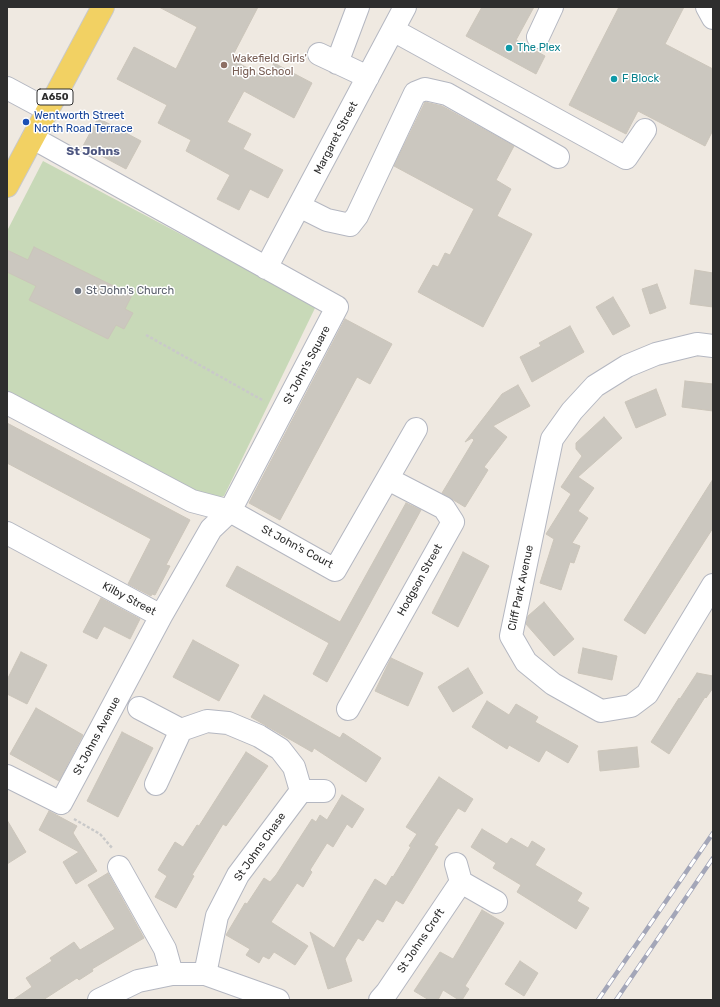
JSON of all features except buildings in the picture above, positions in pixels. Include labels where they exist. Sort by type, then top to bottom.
[{"type":"main road","name":"A650","points":[[7,186],[103,7]]},
{"type":"street","points":[[358,7],[328,59],[368,78]]},
{"type":"street","name":"Margaret Street","points":[[266,268],[405,7]]},
{"type":"street","points":[[538,37],[552,7]]},
{"type":"street","points":[[707,7],[713,18]]},
{"type":"street","points":[[393,30],[626,158],[645,130]]},
{"type":"street","points":[[7,88],[48,110]]},
{"type":"street","points":[[300,206],[327,220],[350,224],[357,216],[415,93],[425,89],[447,94],[558,157]]},
{"type":"street","name":"St John's Square","points":[[33,138],[337,307],[230,511]]},
{"type":"street","name":"Cliff Park Avenue","points":[[713,346],[697,344],[656,354],[627,366],[595,386],[572,411],[552,439],[511,636],[526,662],[553,684],[601,711],[631,706],[647,694],[713,585]]},
{"type":"street","points":[[7,403],[192,502],[230,511]]},
{"type":"street","points":[[388,479],[416,430]]},
{"type":"street","name":"St John's Court","points":[[230,511],[335,570],[388,479]]},
{"type":"street","name":"Hodgson Street","points":[[348,709],[453,522],[444,508],[388,479]]},
{"type":"street","name":"Kilby Street","points":[[7,533],[161,616],[211,529],[230,511]]},
{"type":"street","name":"St Johns Avenue","points":[[61,803],[161,616]]},
{"type":"street","points":[[139,708],[181,730]]},
{"type":"street","points":[[156,784],[181,730],[207,721],[228,723],[259,736],[280,749],[294,767],[301,791],[324,791]]},
{"type":"street","points":[[7,776],[61,803]]},
{"type":"street","name":"St Johns Chase","points":[[205,974],[217,916],[238,875],[301,791]]},
{"type":"street","points":[[119,867],[165,949],[172,974]]},
{"type":"street","name":"St Johns Croft","points":[[380,1000],[388,992],[458,873],[496,902]]},
{"type":"street","points":[[99,1000],[138,981],[172,974],[205,974],[246,995],[278,1000]]},
{"type":"path","points":[[146,335],[282,411]]},
{"type":"path","points":[[61,803],[62,811],[100,834],[121,858],[119,867]]},
{"type":"green space","points":[[43,161],[316,306],[224,496],[214,499],[201,496],[7,394],[7,231]]},
{"type":"railway","points":[[598,1000],[713,833]]},
{"type":"railway","points":[[616,1000],[713,858]]},
{"type":"place","name":"The Plex","points":[[509,48]]},
{"type":"place","name":"Wakefield Girls' High School","points":[[224,65]]},
{"type":"place","name":"F Block","points":[[614,79]]},
{"type":"place","name":"Wentworth Street North Road Terrace","points":[[26,122]]},
{"type":"place","name":"St John's Church","points":[[78,291]]},
{"type":"district","name":"St Johns","points":[[93,152]]}]
